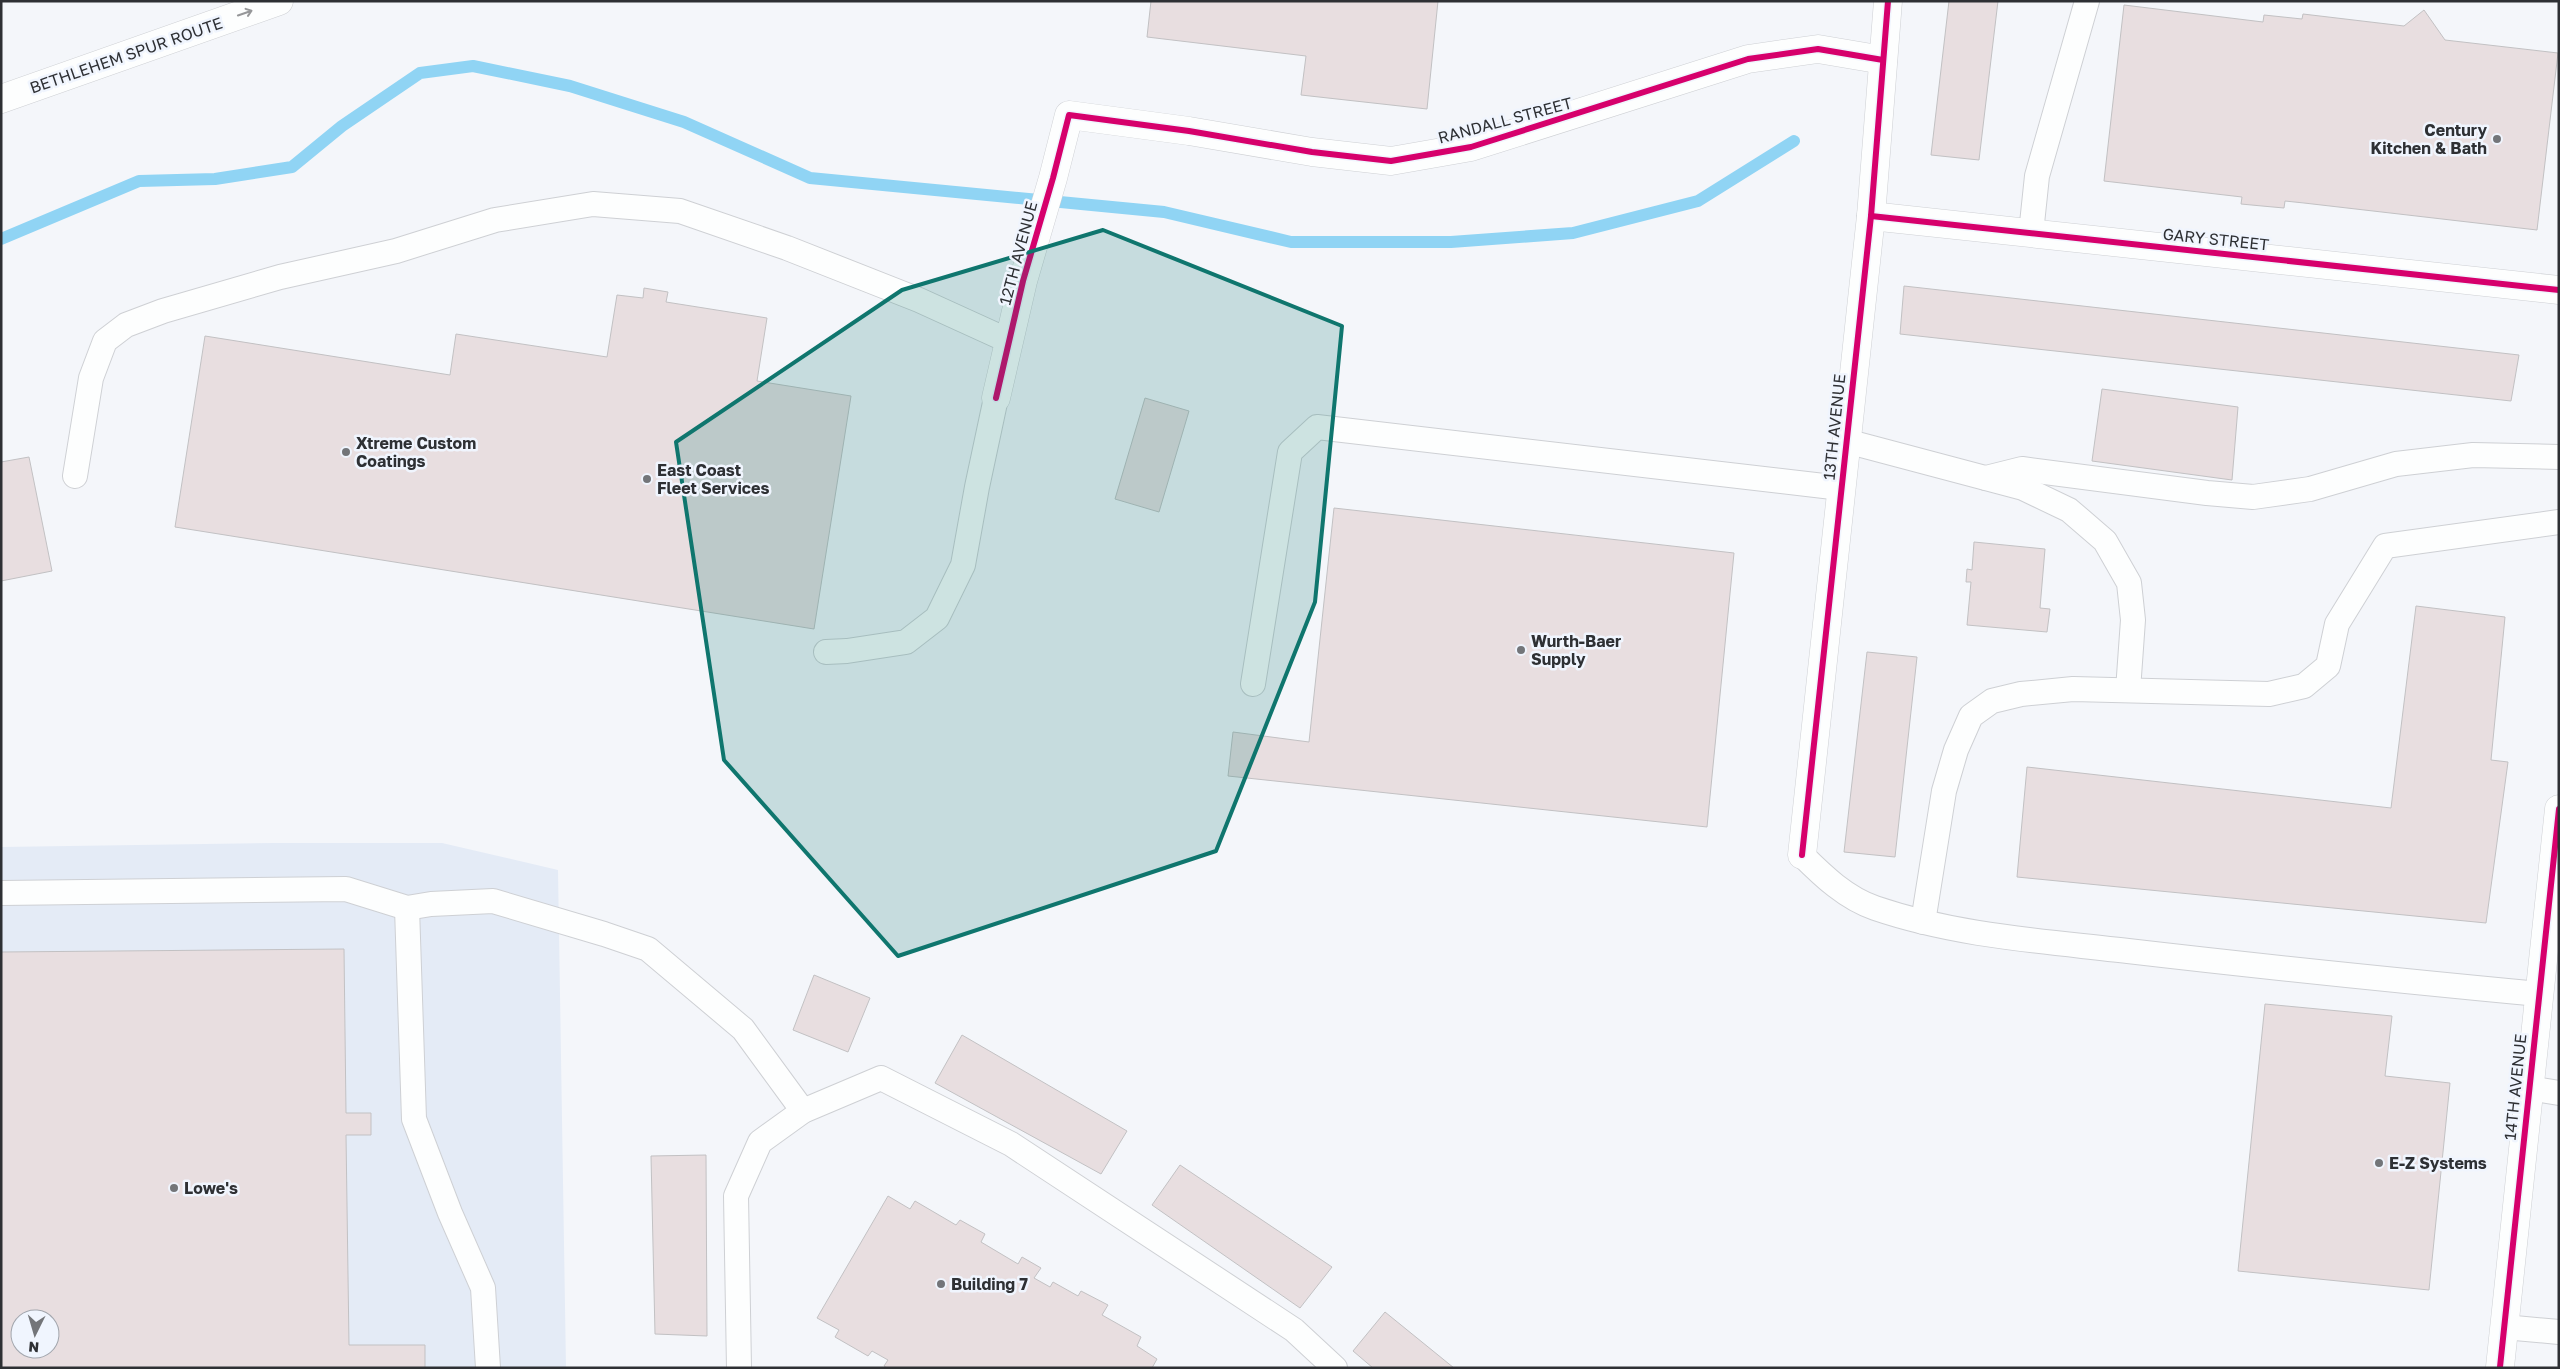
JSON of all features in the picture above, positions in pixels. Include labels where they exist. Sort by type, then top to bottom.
[{"type":"main road","name":"BETHLEHEM SPUR ROUTE","points":[[1,99],[279,1]]},
{"type":"main road","name":"13TH AVENUE","points":[[1802,855],[1871,216],[1888,1]]},
{"type":"main road","name":"RANDALL STREET","points":[[1069,115],[1189,131],[1312,152],[1391,161],[1471,147],[1748,59],[1818,49],[1883,60]]},
{"type":"main road","name":"12TH AVENUE","points":[[996,398],[1023,281],[1069,115]]},
{"type":"main road","name":"GARY STREET","points":[[1871,216],[2559,290]]},
{"type":"main road","name":"14TH AVENUE","points":[[2500,1368],[2539,994],[2557,845],[2559,809]]},
{"type":"lane","points":[[2031,233],[2037,176],[2087,1]]},
{"type":"lane","points":[[75,476],[91,378],[105,341],[126,324],[163,311],[280,277],[396,251],[495,220],[593,204],[680,211],[787,248],[910,296],[1010,341]]},
{"type":"lane","points":[[826,652],[848,651],[906,642],[938,618],[963,565],[996,398]]},
{"type":"lane","points":[[1253,684],[1290,452],[1317,426],[1842,488]]},
{"type":"lane","points":[[1846,441],[2023,488],[2069,510],[2105,541],[2129,583],[2133,620],[2128,690]]},
{"type":"lane","points":[[1986,478],[2022,468],[2206,494],[2253,497],[2310,489],[2396,464],[2473,455],[2559,457]]},
{"type":"lane","points":[[1923,922],[1944,791],[1956,750],[1971,716],[1992,701],[2022,694],[2073,688],[2269,694],[2304,686],[2328,666],[2337,624],[2385,546],[2559,522]]},
{"type":"lane","points":[[1802,855],[1822,875],[1853,898],[1875,908],[1959,931],[2307,972],[2539,994]]},
{"type":"lane","points":[[1,893],[346,889],[407,908],[431,904],[493,901],[648,949],[743,1029],[803,1111]]},
{"type":"lane","points":[[407,908],[414,1119],[450,1214],[483,1288],[488,1368]]},
{"type":"lane","points":[[739,1368],[736,1196],[760,1142],[803,1111],[881,1078],[1011,1144],[1294,1330],[1335,1368]]},
{"type":"lane","points":[[2529,1088],[2559,1093]]},
{"type":"lane","points":[[2504,1327],[2559,1332]]},
{"type":"highlighted area","points":[[1103,230],[1342,326],[1315,602],[1216,851],[898,956],[724,760],[676,442],[902,290]]},
{"type":"shaded area","points":[[274,843],[442,843],[558,870],[566,1368],[1,1368],[1,847]]},
{"type":"building","points":[[1151,1],[1438,1],[1427,109],[1301,95],[1306,56],[1147,37]]},
{"type":"building","points":[[1949,1],[1998,1],[1979,160],[1931,155]]},
{"type":"building","points":[[2124,5],[2263,22],[2264,15],[2302,19],[2303,14],[2404,26],[2424,10],[2445,40],[2558,53],[2537,230],[2285,201],[2284,208],[2241,204],[2242,197],[2104,181]]},
{"type":"building","points":[[1904,286],[2519,355],[2511,401],[1900,334]]},
{"type":"building","points":[[644,288],[668,292],[666,302],[767,318],[757,381],[851,396],[814,629],[175,527],[205,336],[450,375],[456,334],[607,357],[617,295],[643,298]]},
{"type":"building","points":[[2102,389],[2238,407],[2232,480],[2092,461]]},
{"type":"building","points":[[1145,398],[1189,411],[1159,512],[1115,499]]},
{"type":"building","points":[[29,457],[52,571],[1,581],[1,462]]},
{"type":"building","name":"Wurth-Baer Supply","points":[[1334,508],[1734,553],[1707,827],[1228,776],[1233,732],[1309,742]]},
{"type":"building","points":[[1974,542],[2045,549],[2040,608],[2050,609],[2047,632],[1967,625],[1971,582],[1966,582],[1967,569],[1972,570]]},
{"type":"building","points":[[2416,606],[2505,617],[2491,760],[2508,762],[2486,923],[2017,877],[2027,767],[2391,808]]},
{"type":"building","points":[[1867,652],[1917,657],[1895,857],[1844,852]]},
{"type":"building","name":"Lowe's","points":[[344,949],[346,1113],[371,1113],[371,1135],[346,1135],[349,1345],[425,1345],[425,1368],[1,1368],[1,952]]},
{"type":"building","points":[[814,975],[870,998],[848,1052],[793,1030]]},
{"type":"building","points":[[2265,1004],[2392,1016],[2385,1076],[2450,1083],[2429,1290],[2238,1271]]},
{"type":"building","points":[[962,1035],[1127,1131],[1101,1174],[935,1083]]},
{"type":"building","points":[[706,1155],[707,1336],[655,1334],[651,1156]]},
{"type":"building","points":[[1180,1165],[1332,1267],[1300,1308],[1152,1205]]},
{"type":"building","name":"Building 7","points":[[888,1196],[910,1209],[915,1201],[956,1225],[960,1220],[985,1234],[981,1242],[1018,1264],[1022,1257],[1041,1268],[1034,1278],[1050,1287],[1053,1282],[1078,1296],[1081,1291],[1108,1305],[1102,1315],[1141,1337],[1137,1346],[1157,1359],[1152,1368],[887,1368],[884,1366],[888,1360],[872,1351],[868,1356],[835,1337],[839,1330],[817,1318]]},
{"type":"building","points":[[1385,1312],[1454,1368],[1373,1368],[1353,1351]]},
{"type":"waterway","points":[[1,239],[139,181],[215,179],[292,167],[342,126],[420,73],[473,66],[570,86],[684,122],[810,178],[1164,212],[1291,242],[1451,242],[1573,233],[1698,201],[1794,141]]},
{"type":"cycle path","points":[[1802,855],[1871,216],[1888,1]]},
{"type":"cycle path","points":[[996,398],[1023,281],[1069,115],[1189,131],[1312,152],[1391,161],[1471,147],[1748,59],[1818,49],[1883,60]]},
{"type":"cycle path","points":[[1871,216],[2559,290]]},
{"type":"cycle path","points":[[2500,1367],[2559,809]]},
{"type":"place","name":"Century Kitchen & Bath","points":[[2497,139]]},
{"type":"place","name":"Xtreme Custom Coatings","points":[[346,452]]},
{"type":"place","name":"East Coast Fleet Services","points":[[647,479]]},
{"type":"place","name":"Wurth-Baer Supply","points":[[1521,650]]},
{"type":"place","name":"E-Z Systems","points":[[2379,1163]]},
{"type":"place","name":"Lowe's","points":[[174,1188]]},
{"type":"place","name":"Building 7","points":[[941,1284]]}]
